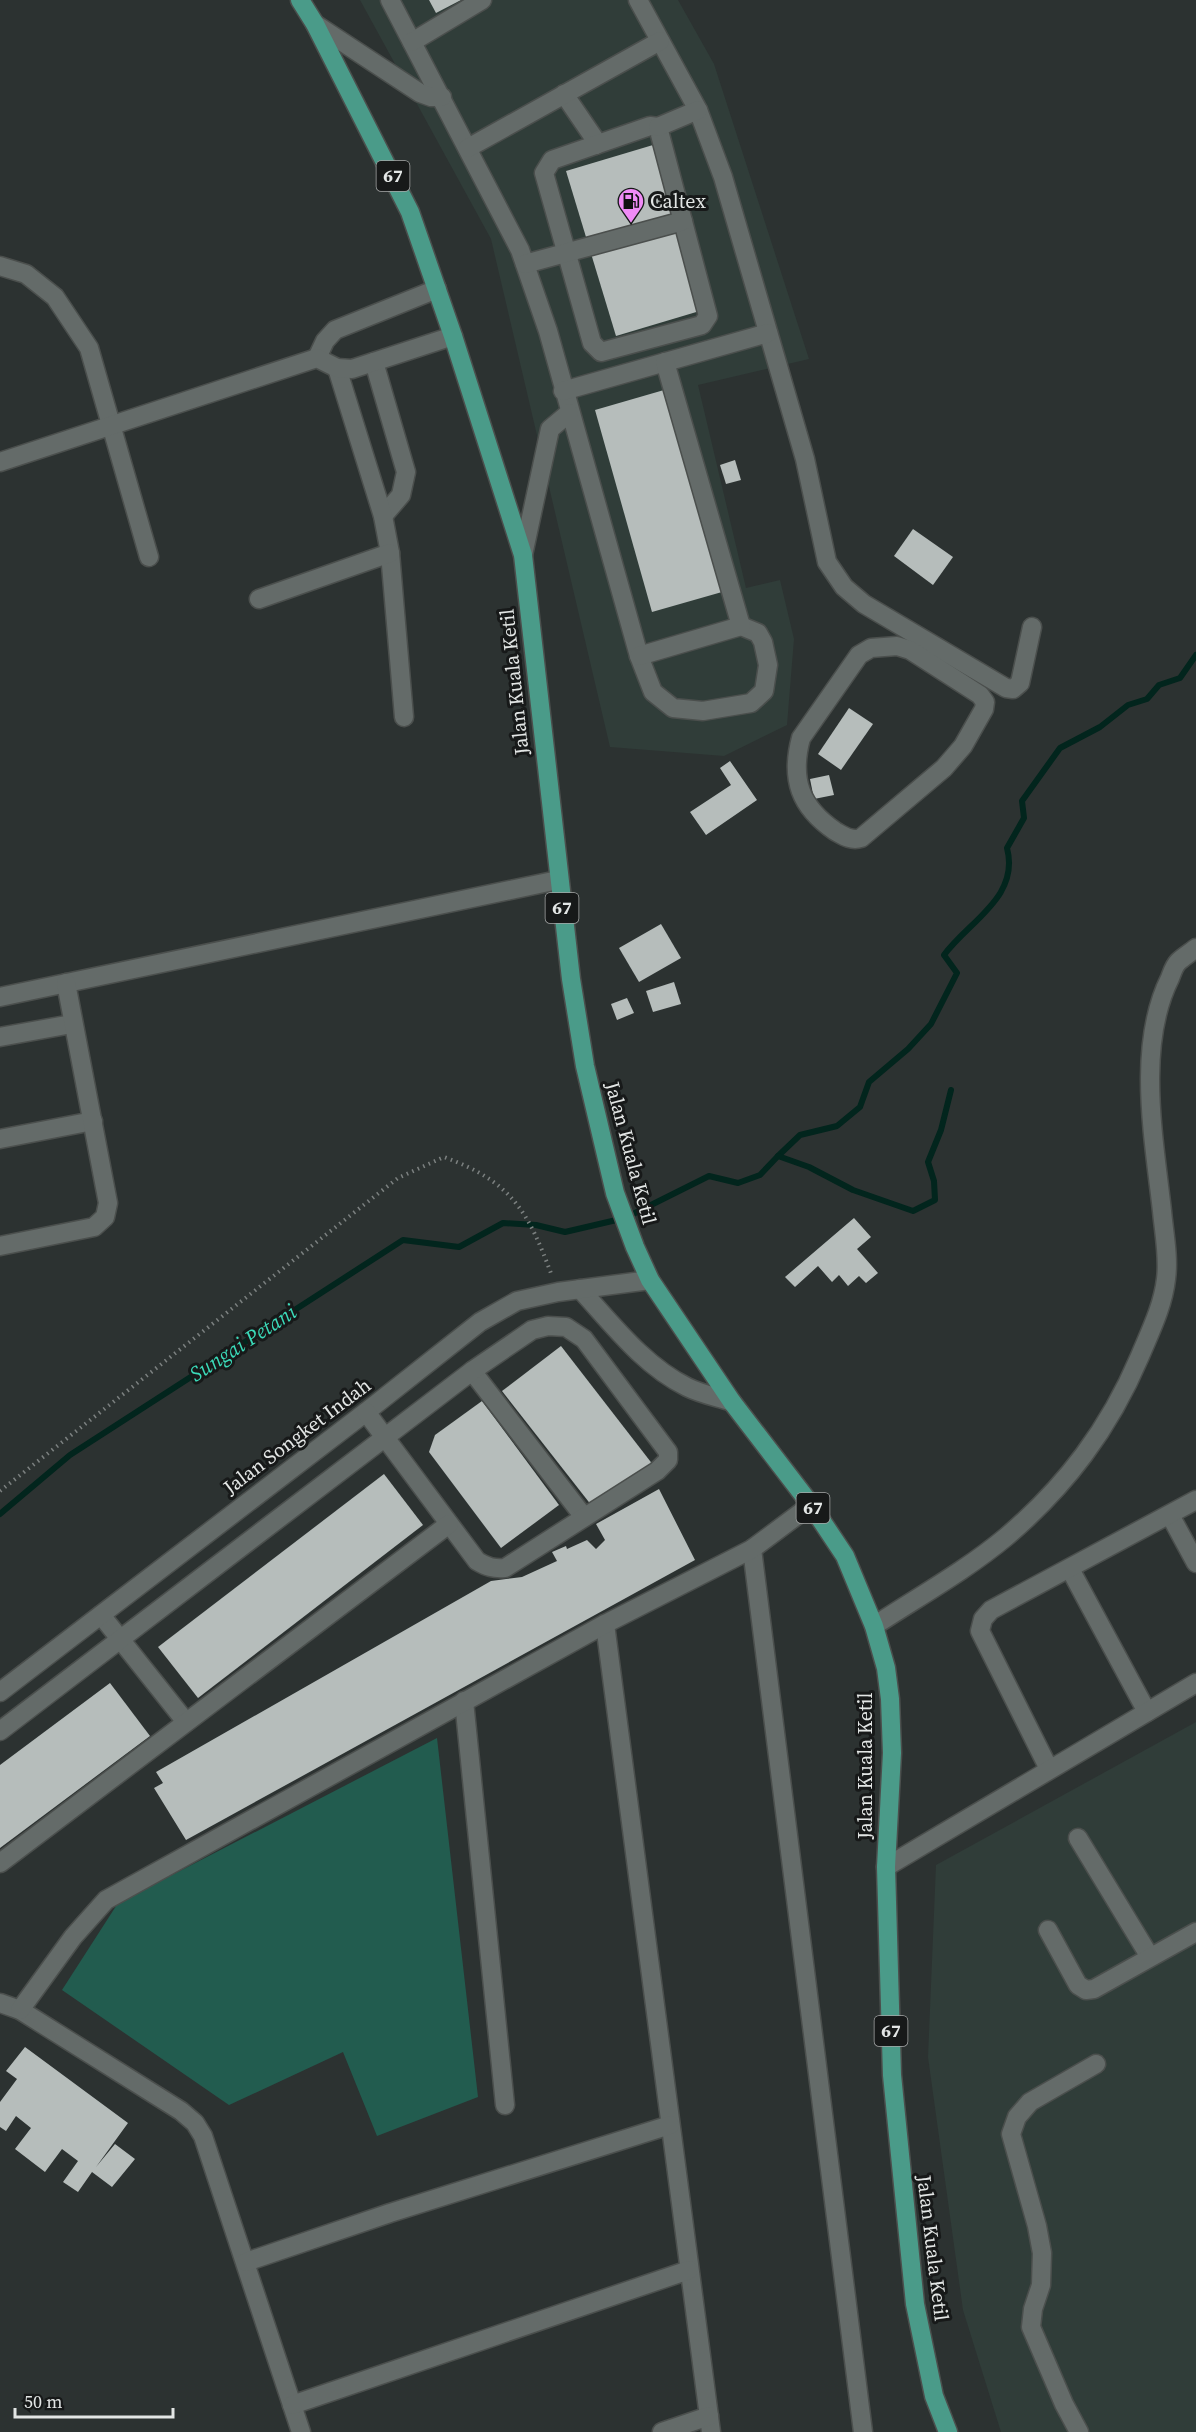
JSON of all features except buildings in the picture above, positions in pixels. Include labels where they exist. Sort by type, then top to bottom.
[{"type":"main road","name":"Jalan Kuala Ketil","points":[[300,0],[315,24],[410,212],[453,336],[523,555],[558,880],[585,1066],[615,1193],[650,1280],[732,1402],[811,1505],[845,1556],[874,1626],[885,1668],[890,1700],[892,1753],[886,1867],[892,2074],[915,2304],[934,2396],[948,2432]]},
{"type":"street","points":[[390,0],[520,250],[548,331],[569,413],[639,656],[653,692],[673,708],[703,711],[752,703],[764,691],[768,665],[763,642],[758,633],[741,626],[639,656]]},
{"type":"street","points":[[412,42],[482,0]]},
{"type":"street","points":[[638,0],[698,110],[723,177],[805,459],[827,562],[844,587],[864,604],[915,643],[980,695],[985,702],[984,709],[963,746],[944,768],[861,838],[854,840],[845,837],[820,820],[807,806],[799,789],[796,766],[801,738],[859,656],[871,648],[915,643],[1006,688],[1013,689],[1020,684],[1032,627]]},
{"type":"street","points":[[315,24],[420,93],[431,97],[442,97]]},
{"type":"street","points":[[468,148],[660,41]]},
{"type":"street","points":[[564,94],[594,138],[596,145]]},
{"type":"street","points":[[658,127],[708,316],[702,325],[601,352],[592,343],[544,173],[552,160],[650,126],[658,127],[698,110]]},
{"type":"street","points":[[525,264],[683,221]]},
{"type":"street","points":[[0,266],[26,274],[55,297],[89,348],[148,557]]},
{"type":"street","points":[[317,358],[324,341],[335,330],[437,289]]},
{"type":"street","points":[[563,391],[768,333]]},
{"type":"street","points":[[0,462],[317,358],[337,368],[352,369],[453,336]]},
{"type":"street","points":[[374,362],[406,472],[401,495],[383,516]]},
{"type":"street","points":[[665,362],[741,626]]},
{"type":"street","points":[[337,368],[383,516],[390,554],[404,717]]},
{"type":"street","points":[[523,555],[550,429],[569,413]]},
{"type":"street","points":[[259,599],[390,554]]},
{"type":"street","points":[[0,997],[558,880]]},
{"type":"street","points":[[874,1626],[975,1560],[1034,1512],[1067,1478],[1101,1433],[1129,1383],[1156,1318],[1166,1279],[1166,1245],[1150,1076],[1154,1027],[1162,994],[1177,963],[1196,948]]},
{"type":"street","points":[[0,1246],[94,1227],[105,1217],[108,1203],[66,984]]},
{"type":"street","points":[[0,1037],[72,1024]]},
{"type":"street","points":[[0,1139],[93,1121]]},
{"type":"street","name":"Jalan Songket Indah","points":[[0,1692],[480,1322],[517,1301],[558,1292],[650,1280]]},
{"type":"street","points":[[580,1290],[631,1345],[658,1368],[688,1387],[732,1402]]},
{"type":"street","points":[[0,1731],[386,1438],[472,1371],[532,1330],[548,1326],[566,1327],[584,1339],[668,1452],[668,1460],[657,1471],[505,1568],[494,1569],[477,1561],[386,1438],[366,1412]]},
{"type":"street","points":[[472,1371],[584,1517]]},
{"type":"street","points":[[1049,1769],[980,1630],[983,1619],[991,1610],[1196,1500]]},
{"type":"street","points":[[20,2010],[73,1937],[106,1900],[604,1624],[752,1549],[811,1505]]},
{"type":"street","points":[[1170,1515],[1196,1563]]},
{"type":"street","points":[[0,1863],[449,1524]]},
{"type":"street","points":[[752,1549],[863,2432]]},
{"type":"street","points":[[1070,1569],[1148,1712]]},
{"type":"street","points":[[100,1615],[186,1722]]},
{"type":"street","points":[[604,1624],[710,2424],[662,2432]]},
{"type":"street","points":[[886,1867],[1196,1683]]},
{"type":"street","points":[[464,1701],[505,2105]]},
{"type":"street","points":[[1078,1838],[1150,1957]]},
{"type":"street","points":[[1048,1929],[1078,1985],[1086,1990],[1094,1989],[1196,1932]]},
{"type":"street","points":[[0,2003],[20,2010],[182,2111],[195,2123],[203,2136],[301,2432]]},
{"type":"street","points":[[1079,2432],[1064,2404],[1031,2327],[1033,2309],[1041,2285],[1042,2253],[1037,2226],[1011,2134],[1017,2117],[1030,2102],[1096,2064]]},
{"type":"street","points":[[246,2262],[390,2213],[670,2125]]},
{"type":"street","points":[[292,2405],[689,2270]]},
{"type":"path","points":[[0,1491],[398,1178],[444,1157],[471,1167],[500,1186],[526,1216],[541,1246],[558,1292]]},
{"type":"shaded area","points":[[360,0],[678,0],[714,64],[809,359],[698,385],[746,588],[780,580],[794,639],[787,725],[724,756],[610,747],[491,239]]},
{"type":"shaded area","points":[[1196,1722],[1196,2432],[1001,2432],[963,2310],[928,2057],[936,1865]]},
{"type":"green space","points":[[437,1738],[478,2097],[377,2136],[343,2052],[229,2105],[62,1990],[118,1903]]},
{"type":"waterway","points":[[778,1156],[800,1135],[837,1126],[860,1107],[869,1082],[908,1049],[931,1024],[957,973],[944,955],[990,907],[999,894],[1006,881],[1009,865],[1007,848],[1024,818],[1022,801],[1060,748],[1100,727],[1128,705],[1147,699],[1159,685],[1180,678],[1196,655]]},
{"type":"waterway","name":"Sungai Petani","points":[[0,1514],[70,1455],[403,1240],[459,1247],[503,1223],[536,1225],[565,1232],[625,1218],[709,1176],[738,1183],[760,1175],[778,1156],[809,1167],[853,1190],[913,1211],[935,1200],[934,1181],[928,1162],[941,1130],[951,1090]]},
{"type":"place","name":"Caltex","points":[[631,224]]}]
